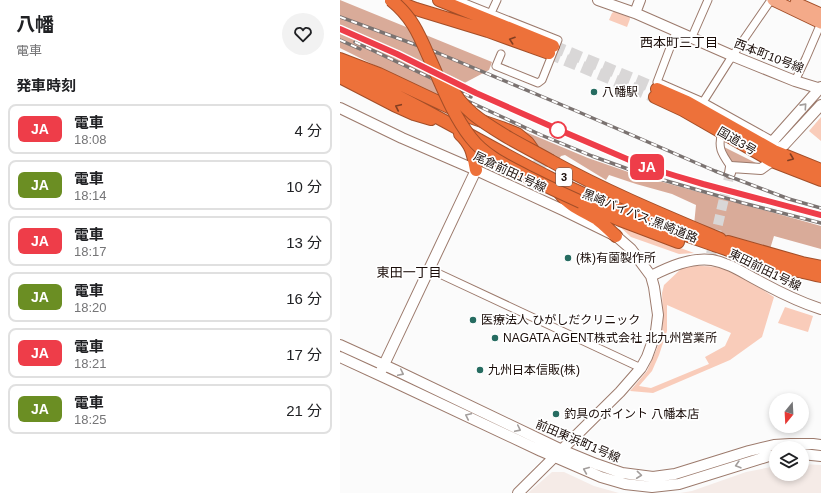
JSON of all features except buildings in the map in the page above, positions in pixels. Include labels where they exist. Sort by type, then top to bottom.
[{"type":"highway","points":[[392,0],[416,9],[551,49],[439,0]]},
{"type":"highway","points":[[392,0],[415,28],[457,117],[472,139],[488,154],[548,187],[635,225],[688,245],[800,272]]},
{"type":"highway","points":[[400,0],[413,14],[424,32],[454,94],[464,107],[475,117],[488,126],[551,161],[634,202],[722,240]]},
{"type":"highway","points":[[340,59],[379,74],[470,117],[517,134],[528,143],[538,158]]},
{"type":"highway","name":"黒崎バイパス;黒崎道路","points":[[340,59],[404,91],[555,173],[593,191],[638,210],[722,240],[796,262],[821,267]]},
{"type":"highway","name":"黒崎バイパス;黒崎道路","points":[[340,68],[419,107],[554,180],[591,198],[677,232],[763,262],[821,276]]},
{"type":"highway","points":[[340,77],[394,105],[414,114],[444,124],[456,131],[466,139],[472,149],[476,170]]},
{"type":"highway","name":"国道3号","points":[[821,170],[773,151],[722,132],[656,93],[687,102],[773,151],[821,180]]},
{"type":"highway","points":[[556,188],[562,197],[573,206],[598,220],[616,236]]},
{"type":"main road","points":[[772,0],[821,23]]},
{"type":"main road","points":[[790,0],[821,14]]},
{"type":"street","points":[[457,0],[558,40],[542,80],[538,83],[496,66],[501,54]]},
{"type":"street","points":[[491,13],[496,0]]},
{"type":"street","name":"西本町10号線","points":[[598,0],[619,3],[635,13],[733,56],[795,81],[821,88]]},
{"type":"street","points":[[635,13],[640,0]]},
{"type":"street","points":[[691,38],[708,0]]},
{"type":"street","points":[[703,102],[772,0]]},
{"type":"street","points":[[795,81],[821,23]]},
{"type":"street","points":[[676,32],[657,82],[703,102],[773,151]]},
{"type":"street","points":[[722,132],[719,145],[731,170],[761,169],[821,88]]},
{"type":"street","points":[[773,151],[784,145],[821,105]]},
{"type":"street","name":"尾倉前田1号線","points":[[340,108],[616,236],[631,249],[651,276],[658,315],[652,346],[641,368],[620,392],[518,493]]},
{"type":"street","points":[[379,375],[476,170]]},
{"type":"street","name":"東田前田1号線","points":[[651,276],[668,267],[684,262],[711,257],[737,268],[778,292],[812,307],[821,309]]},
{"type":"street","points":[[430,269],[641,368]]},
{"type":"street","name":"前田東浜町1号線","points":[[340,345],[384,365],[607,479],[625,484],[652,487],[679,484],[769,457]]},
{"type":"street","name":"前田東浜町1号線","points":[[340,358],[558,454],[596,464],[622,473],[653,477],[674,474],[749,451],[774,445],[821,445]]},
{"type":"street","points":[[809,455],[821,456]]},
{"type":"shaded area","points":[[340,0],[492,62],[489,70],[438,97],[340,48]]},
{"type":"shaded area","points":[[617,10],[629,14],[630,19],[627,27],[609,20],[612,13]]},
{"type":"shaded area","points":[[821,117],[821,141],[809,131]]},
{"type":"shaded area","points":[[495,119],[588,158],[634,174],[821,226],[821,249],[774,236],[770,249],[711,232],[694,225],[696,205],[672,194],[609,175],[606,180],[565,155],[561,156],[559,159],[542,150],[525,133],[494,122]]},
{"type":"shaded area","points":[[724,147],[756,163],[738,163],[730,160]]},
{"type":"shaded area","points":[[618,225],[694,253],[679,254],[631,237]]},
{"type":"shaded area","points":[[711,266],[728,270],[774,297],[762,337],[730,360],[653,393],[630,391],[647,371],[658,346],[662,333],[662,293],[664,285],[682,268]],"holes":[[[667,305],[731,333],[725,346],[705,357],[709,364],[651,388],[639,386],[652,371],[659,355],[667,331]]]},
{"type":"shaded area","points":[[785,307],[813,316],[808,332],[778,323]]},
{"type":"shaded area","points":[[809,464],[821,465],[821,493],[680,493],[692,491],[746,472],[769,467],[769,481],[809,481]]},
{"type":"shaded area","points":[[552,472],[564,472],[594,486],[619,493],[528,493]]},
{"type":"tunnel","points":[[553,46],[657,89]]},
{"type":"tunnel","points":[[549,53],[655,97]]},
{"type":"tunnel","points":[[538,158],[551,181]]},
{"type":"tunnel","points":[[711,254],[730,173]]},
{"type":"railway","points":[[340,17],[438,53],[715,171],[789,199],[821,208]]},
{"type":"railway","points":[[340,29],[476,93],[641,165],[717,188],[821,215]]},
{"type":"railway","points":[[340,40],[360,49]]},
{"type":"railway","points":[[355,42],[471,97]]},
{"type":"railway","points":[[461,98],[541,135],[639,173],[743,203],[821,223]]},
{"type":"train","name":"JA","points":[[340,29],[397,54],[476,93],[641,165],[703,184],[821,215]]},
{"type":"place","name":"八幡駅","points":[[594,92]]},
{"type":"place","name":"(株)有薗製作所","points":[[568,258]]},
{"type":"place","name":"医療法人 ひがしだクリニック","points":[[473,320]]},
{"type":"place","name":"NAGATA AGENT株式会社 北九州営業所","points":[[495,338]]},
{"type":"place","name":"九州日本信販(株)","points":[[480,370]]},
{"type":"place","name":"釣具のポイント 八幡本店","points":[[556,414]]},
{"type":"district","name":"西本町三丁目","points":[[679,42]]},
{"type":"district","name":"東田一丁目","points":[[409,272]]}]
